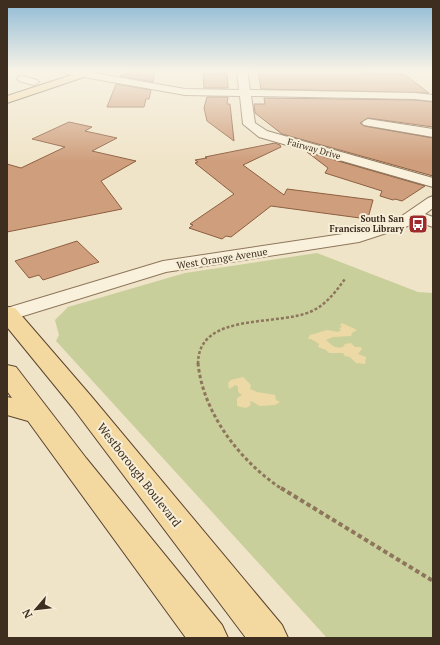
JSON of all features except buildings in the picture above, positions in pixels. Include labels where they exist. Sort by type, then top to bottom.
[{"type":"main road","name":"Westborough Boulevard","points":[[7,314],[82,402],[269,638]]},
{"type":"main road","points":[[7,373],[209,638]]},
{"type":"main road","points":[[7,406],[36,413]]},
{"type":"street","name":"Fairway Drive","points":[[246,101],[249,124],[263,134],[433,183]]},
{"type":"street","points":[[368,123],[433,133]]},
{"type":"street","name":"West Orange Avenue","points":[[7,314],[152,265],[359,237],[402,223],[433,200]]},
{"type":"street","points":[[413,216],[433,222]]},
{"type":"path","points":[[345,279],[333,295],[320,306],[286,319],[228,326],[211,334],[201,345],[196,357],[198,373],[211,405],[225,430],[238,452],[253,467],[313,509],[433,581]]},
{"type":"green space","points":[[317,253],[418,292],[433,293],[433,638],[327,638],[56,341],[59,335],[55,320],[68,307],[185,273]]},
{"type":"sand","points":[[342,323],[357,330],[352,333],[351,336],[333,337],[326,340],[333,346],[337,347],[343,347],[345,344],[351,343],[355,347],[361,347],[362,349],[358,354],[366,357],[365,364],[356,363],[343,353],[329,353],[318,347],[319,344],[311,339],[308,339],[310,335],[327,330],[338,332],[341,330],[339,328],[342,327],[340,325]]},
{"type":"sand","points":[[243,377],[251,385],[250,389],[257,392],[275,395],[276,400],[280,402],[275,405],[260,406],[251,401],[251,405],[246,408],[237,406],[237,398],[242,395],[238,392],[238,387],[236,385],[229,389],[228,383],[231,380]]},
{"type":"place","name":"South San Francisco Library","points":[[418,224]]}]
